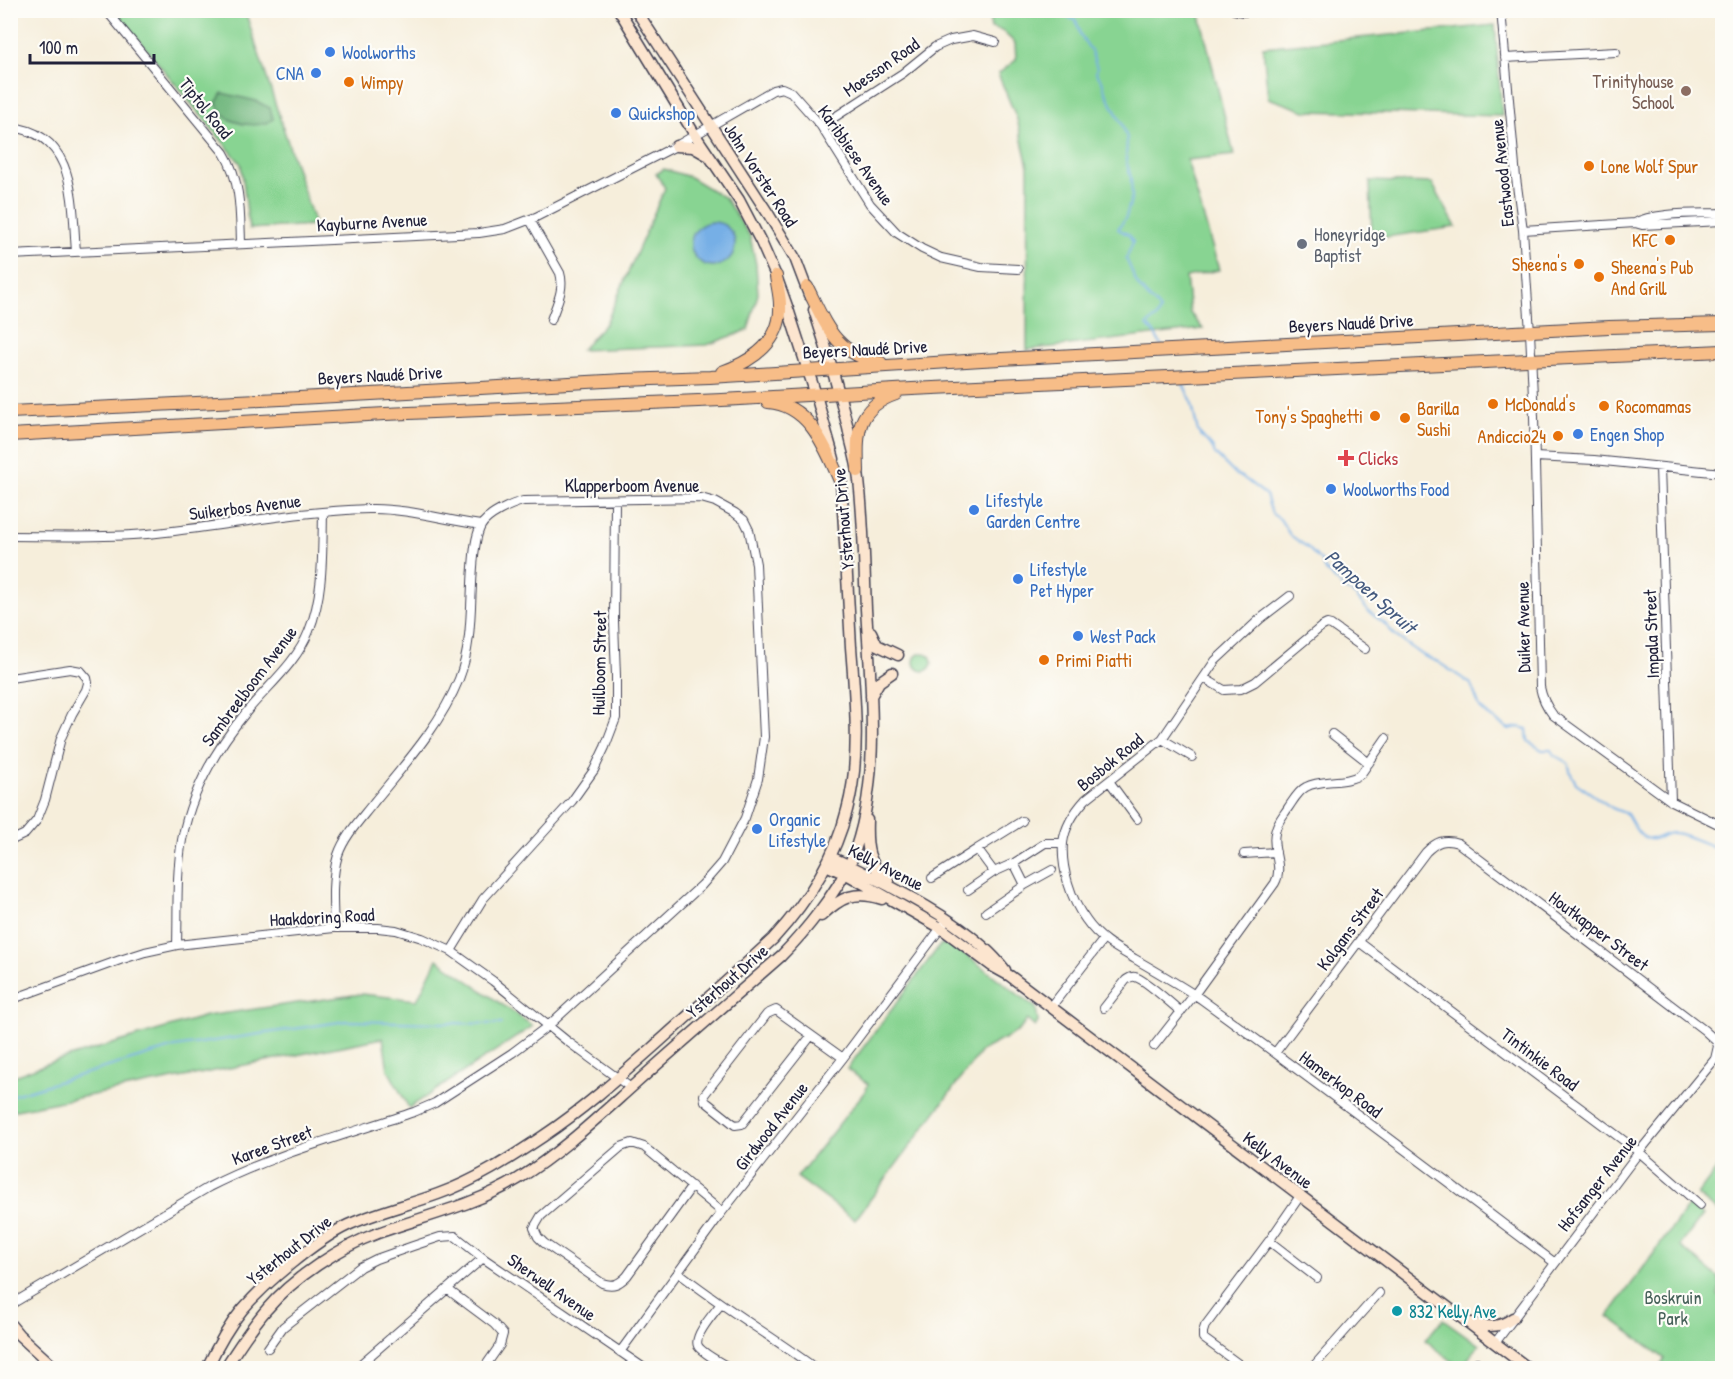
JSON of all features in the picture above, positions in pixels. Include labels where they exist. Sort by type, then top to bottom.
[{"type":"main road","name":"John Vorster Road","points":[[619,10],[695,135],[739,200],[761,242],[776,276],[808,371]]},
{"type":"main road","name":"John Vorster Road","points":[[636,10],[795,258],[807,287],[833,369]]},
{"type":"main road","points":[[676,146],[693,147],[714,161]]},
{"type":"main road","points":[[710,377],[750,361],[767,345],[778,323],[780,306],[776,276]]},
{"type":"main road","points":[[807,287],[831,335],[841,345],[868,360],[908,365]]},
{"type":"main road","name":"Beyers Naudé Drive","points":[[10,412],[710,377],[982,360],[1609,327],[1722,324]]},
{"type":"main road","points":[[10,435],[385,414],[722,400],[1722,351]]},
{"type":"main road","name":"Ysterhout Drive","points":[[225,1368],[268,1307],[305,1274],[328,1258],[362,1239],[442,1213],[495,1191],[516,1180],[561,1149],[781,956],[805,930],[847,869],[863,822],[869,793],[871,775],[870,698],[858,471],[833,369]]},
{"type":"main road","name":"Ysterhout Drive","points":[[207,1368],[241,1311],[278,1275],[326,1238],[346,1226],[439,1194],[473,1179],[505,1162],[573,1116],[773,939],[791,920],[810,894],[828,861],[847,812],[855,761],[854,685],[841,483],[808,371]]},
{"type":"main road","points":[[858,471],[858,432],[869,409],[879,401],[912,389]]},
{"type":"main road","points":[[722,400],[774,403],[787,406],[797,412],[811,425],[821,439],[841,483]]},
{"type":"main road","points":[[867,620],[877,645],[898,656]]},
{"type":"main road","points":[[870,698],[879,682],[892,673]]},
{"type":"main road","points":[[869,793],[867,843],[873,866],[917,907]]},
{"type":"main road","name":"Kelly Avenue","points":[[828,861],[847,869],[944,923],[993,966],[1010,976],[1528,1368]]},
{"type":"main road","points":[[805,930],[835,903],[858,895],[917,907]]},
{"type":"main road","points":[[1466,1321],[1489,1327],[1506,1323],[1513,1318]]},
{"type":"main road","points":[[10,1324],[55,1368]]},
{"type":"street","name":"Tiptol Road","points":[[106,10],[216,144],[231,166],[239,196],[241,243]]},
{"type":"street","points":[[1234,10],[1243,12],[1265,10]]},
{"type":"street","name":"Eastwood Avenue","points":[[1501,10],[1523,230],[1530,332]]},
{"type":"street","name":"Moesson Road","points":[[821,126],[903,73],[935,47],[951,39],[973,36],[995,42]]},
{"type":"street","points":[[1505,58],[1616,52]]},
{"type":"street","name":"Karibbiese Avenue","points":[[711,127],[773,90],[782,88],[791,92],[821,126],[870,204],[897,234],[941,258],[981,267],[1018,269]]},
{"type":"street","points":[[10,127],[23,129],[43,138],[62,159],[69,178],[76,252]]},
{"type":"street","name":"Kayburne Avenue","points":[[10,255],[479,233],[505,229],[530,220],[711,127]]},
{"type":"street","points":[[1635,223],[1642,219],[1722,213]]},
{"type":"street","points":[[530,220],[562,279],[562,288],[551,321]]},
{"type":"street","points":[[1523,230],[1635,223],[1648,225],[1722,221]]},
{"type":"street","name":"Duiker Avenue","points":[[1530,332],[1540,687],[1544,703],[1553,715],[1671,801],[1722,826]]},
{"type":"street","points":[[1535,457],[1722,473]]},
{"type":"street","name":"Impala Street","points":[[1660,466],[1671,801]]},
{"type":"street","name":"Klapperboom Avenue","points":[[481,525],[500,510],[523,501],[701,498],[715,501],[744,520],[749,530],[756,564],[764,737],[758,779],[745,818],[722,862],[702,885],[548,1026]]},
{"type":"street","name":"Huilboom Street","points":[[451,951],[483,899],[572,801],[594,770],[616,718],[615,500]]},
{"type":"street","name":"Suikerbos Avenue","points":[[10,536],[94,537],[147,534],[274,517],[382,509],[481,525]]},
{"type":"street","name":"Sambreelboom Avenue","points":[[177,945],[180,858],[182,838],[190,813],[201,783],[225,742],[247,711],[290,662],[308,634],[317,606],[319,590],[323,513]]},
{"type":"street","points":[[334,928],[333,880],[339,852],[358,822],[445,710],[462,670],[470,634],[474,554],[481,525]]},
{"type":"street","name":"Bosbok Road","points":[[1102,940],[1084,918],[1071,890],[1065,863],[1063,843],[1077,809],[1086,799],[1162,739],[1215,661],[1260,619],[1290,596]]},
{"type":"street","points":[[1204,678],[1224,690],[1241,689],[1255,682],[1327,624],[1365,649]]},
{"type":"street","points":[[10,678],[70,669],[81,671],[88,683],[61,738],[45,800],[37,820],[25,834],[10,841]]},
{"type":"street","points":[[1332,734],[1369,763]]},
{"type":"street","points":[[1154,1046],[1275,883],[1279,873],[1274,837],[1278,824],[1302,791],[1310,786],[1353,778],[1361,774],[1386,738]]},
{"type":"street","points":[[1162,739],[1192,757]]},
{"type":"street","points":[[1109,782],[1137,819]]},
{"type":"street","points":[[932,878],[1022,821]]},
{"type":"street","name":"Kolgans Street","points":[[1275,1053],[1432,846],[1444,840],[1458,843]]},
{"type":"street","points":[[968,890],[994,872],[1014,863],[1045,843],[1063,843]]},
{"type":"street","name":"Houtkapper Street","points":[[1458,843],[1704,1030],[1720,1045]]},
{"type":"street","points":[[977,849],[994,872]]},
{"type":"street","points":[[1244,854],[1276,852]]},
{"type":"street","points":[[1014,863],[1025,885]]},
{"type":"street","points":[[986,912],[1025,885],[1052,870]]},
{"type":"street","name":"Girdwood Avenue","points":[[620,1352],[722,1212],[843,1058],[944,923]]},
{"type":"street","name":"Haakdoring Road","points":[[10,1000],[120,960],[177,945],[334,928],[396,930],[422,938],[451,951],[631,1088]]},
{"type":"street","points":[[1051,1007],[1102,940]]},
{"type":"street","name":"Hamerkop Road","points":[[1102,940],[1194,995],[1555,1263]]},
{"type":"street","name":"Tintinkie Road","points":[[1359,942],[1639,1152],[1700,1205]]},
{"type":"street","points":[[1104,1008],[1126,980],[1135,977],[1145,982],[1181,1012]]},
{"type":"street","points":[[812,1036],[742,1124],[735,1125],[705,1101],[704,1095],[767,1014],[776,1010],[843,1058]]},
{"type":"street","name":"Karee Street","points":[[10,1305],[234,1174],[435,1103],[512,1053],[548,1026]]},
{"type":"street","name":"Hofsanger Avenue","points":[[1495,1343],[1639,1152],[1714,1059],[1720,1045]]},
{"type":"street","points":[[692,1186],[627,1276],[614,1285],[608,1286],[544,1243],[534,1228],[542,1216],[627,1144],[644,1147],[692,1186],[722,1212]]},
{"type":"street","points":[[1240,1365],[1203,1338],[1205,1326],[1300,1196]]},
{"type":"street","name":"Sherwell Avenue","points":[[268,1348],[283,1327],[360,1267],[376,1259],[440,1237],[455,1236],[483,1258],[644,1368]]},
{"type":"street","points":[[1269,1241],[1317,1278]]},
{"type":"street","points":[[356,1368],[483,1258]]},
{"type":"street","points":[[678,1272],[720,1305],[815,1368]]},
{"type":"street","points":[[447,1289],[494,1324],[503,1334],[500,1345],[484,1368]]},
{"type":"street","points":[[1312,1368],[1379,1293]]},
{"type":"street","points":[[720,1305],[699,1335],[698,1343],[701,1350],[730,1368]]},
{"type":"street","points":[[627,1368],[632,1361]]},
{"type":"green space","points":[[115,11],[245,11],[315,225],[249,229],[241,164]]},
{"type":"green space","points":[[988,11],[1199,11],[1234,155],[1187,160],[1219,270],[1186,277],[1190,313],[1203,329],[1027,350],[1028,166],[1017,119],[998,74],[1016,60],[1015,43],[1002,31],[991,28]]},
{"type":"green space","points":[[1495,25],[1502,116],[1305,111],[1268,98],[1263,47]]},
{"type":"green space","points":[[222,93],[256,101],[270,108],[273,119],[263,124],[251,125],[229,119],[216,103]]},
{"type":"green space","points":[[664,169],[690,177],[725,198],[750,236],[756,264],[758,294],[748,330],[707,345],[581,350],[606,323],[665,188],[656,174]]},
{"type":"green space","points":[[1370,181],[1432,183],[1456,227],[1372,239]]},
{"type":"green space","points":[[923,653],[929,656],[932,662],[929,668],[923,671],[917,668],[914,662],[917,656]]},
{"type":"green space","points":[[952,944],[1036,1008],[1038,1022],[1035,1027],[1027,1020],[1019,1031],[981,1051],[855,1220],[797,1177],[866,1090],[868,1084],[847,1069],[940,945]]},
{"type":"green space","points":[[437,959],[533,1026],[409,1108],[388,1070],[383,1038],[11,1111],[11,1077],[52,1062],[206,1016],[361,994],[417,1000]]},
{"type":"green space","points":[[1722,1162],[1722,1215],[1697,1195]]},
{"type":"green space","name":"Boskruin Park","points":[[1689,1205],[1703,1215],[1680,1246],[1719,1278],[1718,1295],[1722,1298],[1722,1368],[1659,1368],[1665,1359],[1608,1316]]},
{"type":"green space","points":[[1443,1319],[1479,1345],[1461,1368],[1425,1340]]},
{"type":"water","points":[[713,222],[722,223],[729,228],[734,235],[734,253],[729,260],[722,265],[713,266],[704,265],[697,260],[692,253],[691,244],[692,235],[697,228],[704,223]]},
{"type":"waterway","name":"Pampoen Spruit","points":[[1070,10],[1068,18],[1076,20],[1080,34],[1091,51],[1097,68],[1096,73],[1102,81],[1127,138],[1126,160],[1131,178],[1132,196],[1126,217],[1118,229],[1129,235],[1133,242],[1126,259],[1136,282],[1160,310],[1157,317],[1147,325],[1161,345]]},
{"type":"waterway","name":"Pampoen Spruit","points":[[1183,384],[1191,400],[1198,432],[1213,448],[1215,454],[1235,474],[1266,495],[1272,514],[1280,519],[1290,535],[1307,547],[1322,562],[1324,569],[1356,596],[1368,611],[1397,637],[1471,684],[1480,708],[1490,717],[1509,729],[1518,727],[1527,729],[1528,741],[1542,750],[1551,750],[1554,755],[1568,763],[1576,783],[1612,808],[1627,814],[1642,836],[1651,839],[1669,833],[1678,834],[1722,852]]},
{"type":"waterway","points":[[10,1096],[175,1047],[346,1021],[501,1024]]},
{"type":"place","name":"Woolworths","points":[[330,52]]},
{"type":"place","name":"CNA","points":[[316,73]]},
{"type":"place","name":"Wimpy","points":[[349,82]]},
{"type":"place","name":"Trinityhouse School","points":[[1686,91]]},
{"type":"place","name":"Quickshop","points":[[616,113]]},
{"type":"place","name":"Lone Wolf Spur","points":[[1589,166]]},
{"type":"place","name":"KFC","points":[[1670,240]]},
{"type":"place","name":"Honeyridge Baptist","points":[[1302,244]]},
{"type":"place","name":"Sheena's","points":[[1579,264]]},
{"type":"place","name":"Sheena's Pub And Grill","points":[[1599,277]]},
{"type":"place","name":"McDonald's","points":[[1493,404]]},
{"type":"place","name":"Rocomamas","points":[[1604,406]]},
{"type":"place","name":"Tony's Spaghetti","points":[[1375,416]]},
{"type":"place","name":"Barilla Sushi","points":[[1405,418]]},
{"type":"place","name":"Engen Shop","points":[[1578,434]]},
{"type":"place","name":"Andiccio24","points":[[1558,436]]},
{"type":"place","name":"Clicks","points":[[1346,458]]},
{"type":"place","name":"Woolworths Food","points":[[1331,489]]},
{"type":"place","name":"Lifestyle Garden Centre","points":[[974,510]]},
{"type":"place","name":"Lifestyle Pet Hyper","points":[[1018,579]]},
{"type":"place","name":"West Pack","points":[[1078,636]]},
{"type":"place","name":"Primi Piatti","points":[[1044,660]]},
{"type":"place","name":"Organic Lifestyle","points":[[757,829]]},
{"type":"place","name":"832 Kelly Ave","points":[[1397,1311]]}]
